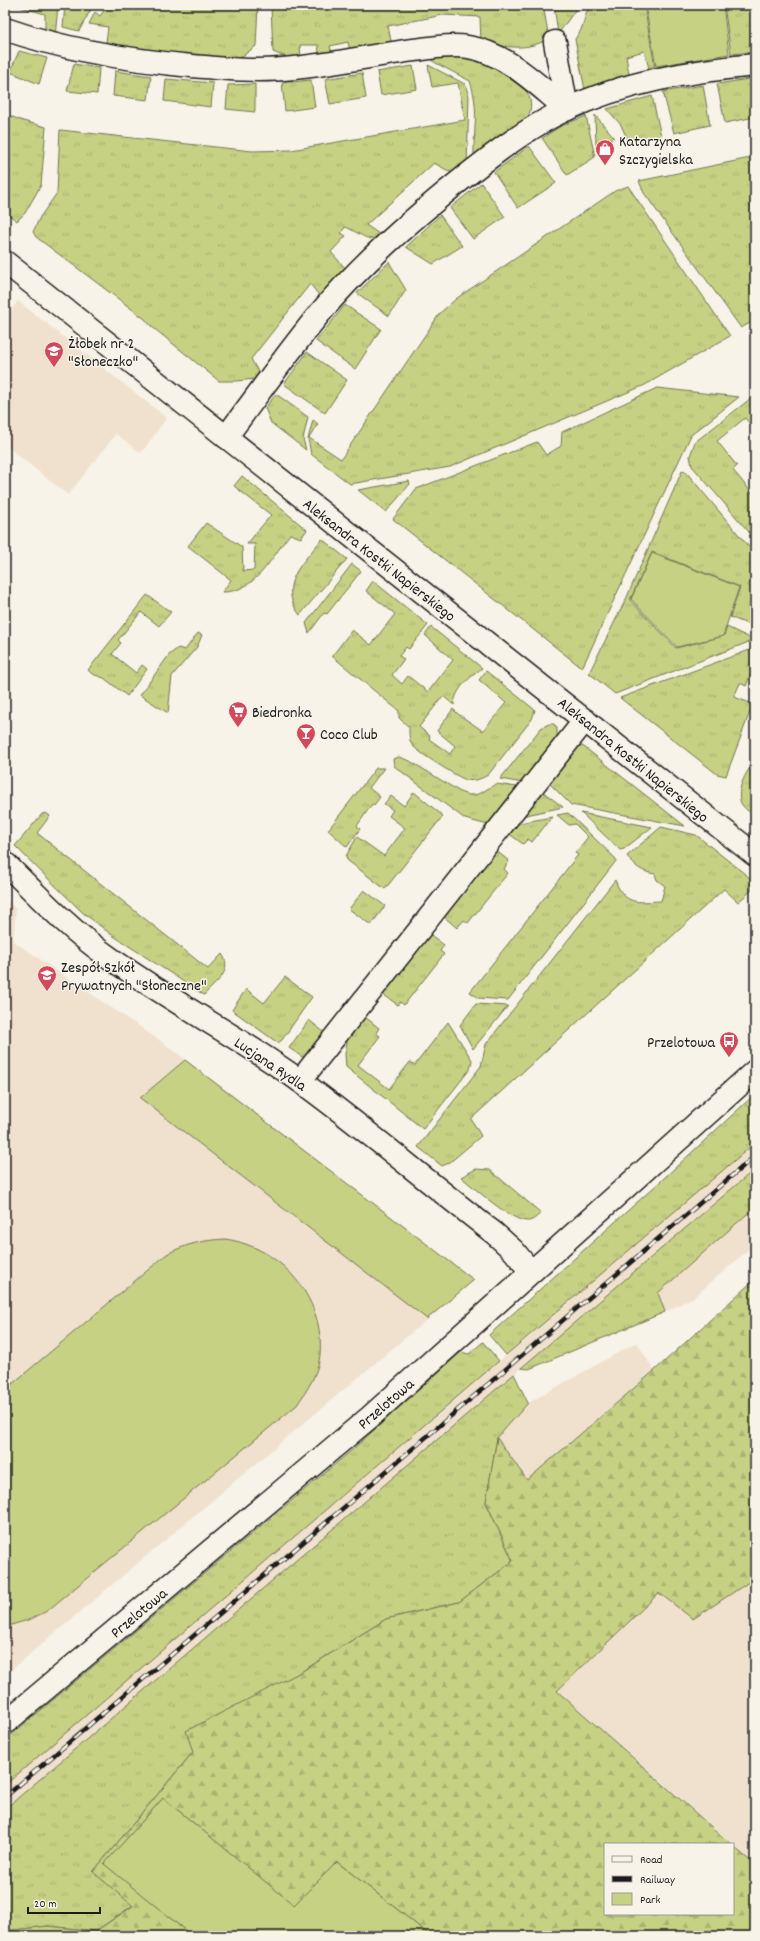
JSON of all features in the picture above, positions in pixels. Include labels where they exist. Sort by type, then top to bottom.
[{"type":"street","points":[[5,29],[86,52],[165,63],[243,70],[296,68],[420,49],[450,46],[469,47],[489,53],[507,61],[567,109]]},
{"type":"street","points":[[555,42],[567,109]]},
{"type":"street","points":[[226,437],[320,313],[370,260],[429,206],[496,152],[522,134],[567,109],[590,100],[646,83],[705,71],[755,65]]},
{"type":"street","name":"Aleksandra Kostki Napierskiego","points":[[5,262],[755,855]]},
{"type":"street","points":[[300,1081],[585,720]]},
{"type":"street","name":"Lucjana Rydla","points":[[5,863],[59,918],[110,958],[300,1081],[494,1233],[514,1251],[531,1272]]},
{"type":"street","name":"Przelotowa","points":[[5,1723],[335,1447],[755,1071]]},
{"type":"shaded area","name":"Żłobek nr 2 \"Słoneczko\"","points":[[18,301],[167,418],[141,453],[116,434],[68,495],[5,445],[5,318]]},
{"type":"shaded area","points":[[5,899],[16,909],[13,941],[165,1044],[474,1280],[5,1675]]},
{"type":"shaded area","points":[[755,1142],[755,1169],[5,1809],[5,1785]]},
{"type":"shaded area","points":[[755,1207],[755,1244],[694,1297],[665,1312],[657,1294]]},
{"type":"shaded area","points":[[637,1342],[654,1371],[527,1481],[497,1438],[528,1403]]},
{"type":"shaded area","points":[[755,1578],[755,1865],[734,1845],[734,1843],[732,1843],[557,1691],[659,1593],[693,1619]]},
{"type":"green space","points":[[13,5],[58,5],[55,37],[45,34],[45,14]]},
{"type":"green space","points":[[65,5],[86,5],[91,9],[79,31],[63,27]]},
{"type":"green space","points":[[108,5],[258,5],[256,46],[233,63],[154,54],[106,42],[108,27],[89,24],[95,12],[100,16]]},
{"type":"green space","points":[[271,5],[543,5],[549,38],[525,47],[508,47],[481,42],[480,17],[443,15],[388,26],[392,46],[351,55],[348,42],[330,46],[333,57],[320,59],[318,45],[300,45],[301,60],[288,58],[273,52]]},
{"type":"green space","points":[[554,5],[579,5],[558,34]]},
{"type":"green space","points":[[589,5],[644,5],[655,67],[649,68],[644,51],[626,56],[629,74],[585,90],[575,39],[581,30]]},
{"type":"green space","points":[[645,5],[723,5],[729,54],[656,66]]},
{"type":"green space","points":[[724,5],[755,5],[755,52],[731,54]]},
{"type":"green space","points":[[19,51],[47,58],[39,84],[10,72]]},
{"type":"green space","points":[[447,52],[491,66],[519,83],[528,94],[531,106],[526,121],[474,159],[475,102],[470,81],[427,57]]},
{"type":"green space","points":[[74,64],[99,68],[97,94],[67,91]]},
{"type":"green space","points":[[428,65],[465,84],[469,96],[467,165],[454,174],[434,163],[366,225],[382,236],[373,239],[368,238],[345,227],[341,233],[346,236],[331,252],[346,269],[322,299],[310,284],[251,359],[260,375],[254,379],[219,381],[151,326],[145,319],[36,237],[33,232],[40,217],[57,193],[60,130],[252,151],[291,150],[465,120],[458,83],[432,87]]},
{"type":"green space","points":[[413,66],[417,89],[381,95],[377,72]]},
{"type":"green space","points":[[115,71],[151,76],[148,100],[113,96]]},
{"type":"green space","points":[[362,73],[366,98],[330,104],[325,79]]},
{"type":"green space","points":[[755,78],[755,117],[725,123],[717,84]]},
{"type":"green space","points":[[166,79],[213,83],[211,107],[164,101]]},
{"type":"green space","points":[[311,80],[315,107],[285,111],[282,83]]},
{"type":"green space","points":[[255,84],[255,112],[226,109],[228,85]]},
{"type":"green space","points":[[703,85],[710,125],[674,133],[663,92]]},
{"type":"green space","points":[[652,96],[661,136],[629,143],[621,125],[607,109]]},
{"type":"green space","points":[[5,114],[23,121],[46,127],[41,185],[25,213],[17,221],[5,212]]},
{"type":"green space","points":[[595,115],[614,137],[604,144],[596,145]]},
{"type":"green space","points":[[586,116],[595,157],[567,175],[542,138],[561,126]]},
{"type":"green space","points":[[529,146],[556,183],[518,208],[494,172]]},
{"type":"green space","points":[[755,157],[755,320],[741,328],[644,193],[639,181]]},
{"type":"green space","points":[[481,183],[505,217],[473,239],[450,208]]},
{"type":"green space","points":[[628,186],[730,336],[645,385],[450,467],[350,484],[311,454],[308,439],[313,420],[318,424],[309,438],[341,459],[440,313],[457,298],[615,191]]},
{"type":"green space","points":[[440,215],[462,246],[433,264],[406,247]]},
{"type":"green space","points":[[389,262],[406,290],[389,316],[357,293]]},
{"type":"green space","points":[[345,305],[381,329],[355,369],[316,341]]},
{"type":"green space","points":[[307,352],[347,380],[325,413],[284,384]]},
{"type":"green space","points":[[657,388],[739,397],[691,435],[582,668],[393,519],[416,489],[537,442],[546,455],[561,446],[562,432]]},
{"type":"green space","points":[[276,394],[308,417],[303,439],[306,450],[271,423],[265,408]]},
{"type":"green space","points":[[755,398],[755,430],[745,418],[717,441],[737,466],[733,470],[755,497],[755,539],[692,466],[690,456],[695,442],[750,399]]},
{"type":"green space","points":[[682,471],[686,472],[755,554],[755,620],[749,619],[747,624],[730,617],[740,587],[652,552],[630,600],[676,648],[724,636],[727,627],[754,640],[615,694],[589,673],[627,597]]},
{"type":"green space","points":[[242,476],[307,530],[301,538],[290,534],[262,572],[244,587],[234,591],[222,592],[231,580],[188,546],[206,523],[242,547],[243,571],[254,570],[255,544],[247,544],[271,515],[234,486]]},
{"type":"green space","points":[[409,481],[410,484],[386,512],[358,490]]},
{"type":"green space","points":[[322,539],[347,559],[300,615],[293,604],[291,584],[300,566]]},
{"type":"green space","points":[[652,553],[739,587],[723,636],[677,647],[631,599]]},
{"type":"green space","points":[[352,564],[361,571],[327,614],[324,613],[309,633],[306,623]]},
{"type":"green space","points":[[373,581],[428,625],[409,649],[406,647],[399,656],[404,659],[392,675],[402,684],[408,676],[428,692],[453,660],[425,635],[431,627],[482,668],[460,688],[454,705],[443,696],[419,727],[430,736],[429,739],[450,754],[455,746],[437,731],[453,709],[483,731],[506,703],[479,680],[486,671],[535,710],[532,719],[488,775],[476,780],[467,780],[421,753],[412,745],[409,727],[399,718],[399,711],[332,656],[352,630],[371,645],[395,614],[366,591]]},
{"type":"green space","points":[[147,595],[171,612],[159,626],[141,612],[118,640],[121,643],[112,654],[136,673],[142,665],[147,669],[127,696],[104,678],[92,674],[88,670]]},
{"type":"green space","points":[[198,633],[202,635],[197,647],[172,676],[168,713],[140,695],[169,655],[178,648],[185,650]]},
{"type":"green space","points":[[755,648],[755,669],[753,668],[746,686],[740,683],[734,697],[753,704],[726,776],[717,774],[620,698]]},
{"type":"green space","points":[[549,724],[554,724],[557,728],[557,737],[523,783],[500,779],[541,728]]},
{"type":"green space","points":[[580,745],[685,826],[571,805],[549,783]]},
{"type":"green space","points":[[399,757],[410,761],[462,793],[470,795],[479,794],[496,784],[517,787],[488,825],[465,819],[394,766],[393,759]]},
{"type":"green space","points":[[755,762],[755,816],[743,806],[739,796],[742,783],[751,766]]},
{"type":"green space","points":[[376,768],[384,768],[369,788],[380,797],[374,805],[372,804],[357,826],[360,829],[347,847],[328,830]]},
{"type":"green space","points":[[542,791],[563,807],[522,816]]},
{"type":"green space","points":[[414,792],[443,816],[385,889],[347,860],[346,856],[357,837],[384,856],[405,828],[389,816],[393,810],[384,804],[391,796],[404,806]]},
{"type":"green space","points":[[46,813],[50,816],[37,833],[208,969],[222,954],[226,966],[222,976],[204,995],[112,935],[82,912],[15,846],[42,814]]},
{"type":"green space","points":[[568,813],[616,859],[616,861],[508,1000],[478,998],[470,992],[578,855],[575,853],[588,837],[575,824],[569,825],[557,815]]},
{"type":"green space","points":[[581,813],[652,827],[624,849],[620,850]]},
{"type":"green space","points":[[552,817],[532,842],[528,839],[523,844],[508,833],[514,824]]},
{"type":"green space","points":[[661,827],[696,835],[755,882],[751,891],[738,902],[724,889],[471,1119],[481,1136],[449,1163],[442,1166],[418,1147],[481,1066],[486,1044],[615,880],[623,894],[633,901],[661,901],[665,886],[657,880],[655,874],[646,872],[639,868],[627,856]]},
{"type":"green space","points":[[495,850],[509,861],[504,869],[508,873],[468,923],[464,920],[457,928],[442,915]]},
{"type":"green space","points":[[364,890],[385,906],[371,925],[349,909]]},
{"type":"green space","points":[[428,933],[444,945],[440,951],[444,954],[404,1005],[400,1002],[398,1005],[381,993]]},
{"type":"green space","points":[[285,977],[312,997],[282,1040],[278,1043],[232,1010],[246,989],[264,1003]]},
{"type":"green space","points":[[476,1004],[508,1006],[473,1049],[460,1025]]},
{"type":"green space","points":[[360,1013],[379,1028],[376,1033],[380,1036],[358,1065],[389,1089],[410,1062],[415,1065],[448,1022],[472,1060],[470,1069],[423,1129],[346,1067],[345,1054],[349,1028]]},
{"type":"green space","points":[[309,1020],[325,1033],[305,1059],[289,1048]]},
{"type":"green space","points":[[185,1060],[474,1280],[427,1319],[140,1098]]},
{"type":"green space","points":[[755,1094],[755,1143],[506,1355],[489,1335],[662,1180]]},
{"type":"green space","points":[[476,1169],[490,1170],[541,1213],[528,1221],[521,1220],[503,1210],[461,1177]]},
{"type":"green space","points":[[755,1169],[755,1207],[658,1293],[665,1312],[529,1369],[521,1368]]},
{"type":"green space","points":[[225,1239],[245,1244],[264,1252],[281,1264],[307,1295],[315,1314],[320,1334],[319,1362],[308,1388],[297,1405],[47,1611],[31,1619],[5,1627],[5,1390],[167,1254],[195,1243]]},
{"type":"green space","points":[[755,1279],[755,1578],[693,1619],[659,1593],[557,1691],[730,1843],[604,1843],[604,1915],[734,1915],[734,1847],[755,1865],[755,1936],[431,1936],[337,1862],[294,1906],[163,1798],[105,1864],[186,1931],[182,1936],[5,1936],[5,1931],[48,1926],[96,1931],[133,1906],[93,1872],[193,1752],[186,1731],[301,1672],[386,1619],[459,1602],[513,1561],[486,1502],[497,1438],[527,1480],[654,1371]]},
{"type":"green space","points":[[483,1342],[499,1361],[5,1785],[5,1740],[352,1450],[461,1352],[469,1354]]},
{"type":"green space","points":[[514,1374],[528,1403],[497,1438],[486,1502],[513,1561],[459,1602],[386,1619],[301,1672],[193,1752],[93,1872],[133,1905],[96,1931],[48,1926],[5,1931],[5,1809]]},
{"type":"green space","points":[[163,1798],[294,1905],[337,1862],[431,1936],[182,1936],[186,1931],[104,1864]]},
{"type":"railway","points":[[5,1797],[755,1156]]},
{"type":"place","name":"Katarzyna Szczygielska","points":[[605,166]]},
{"type":"place","name":"Żłobek nr 2 \"Słoneczko\"","points":[[54,368]]},
{"type":"place","name":"Biedronka","points":[[238,728]]},
{"type":"place","name":"Coco Club","points":[[306,750]]},
{"type":"place","name":"Zespół Szkół Prywatnych \"Słoneczne\"","points":[[47,992]]},
{"type":"place","name":"Przelotowa","points":[[729,1058]]}]
